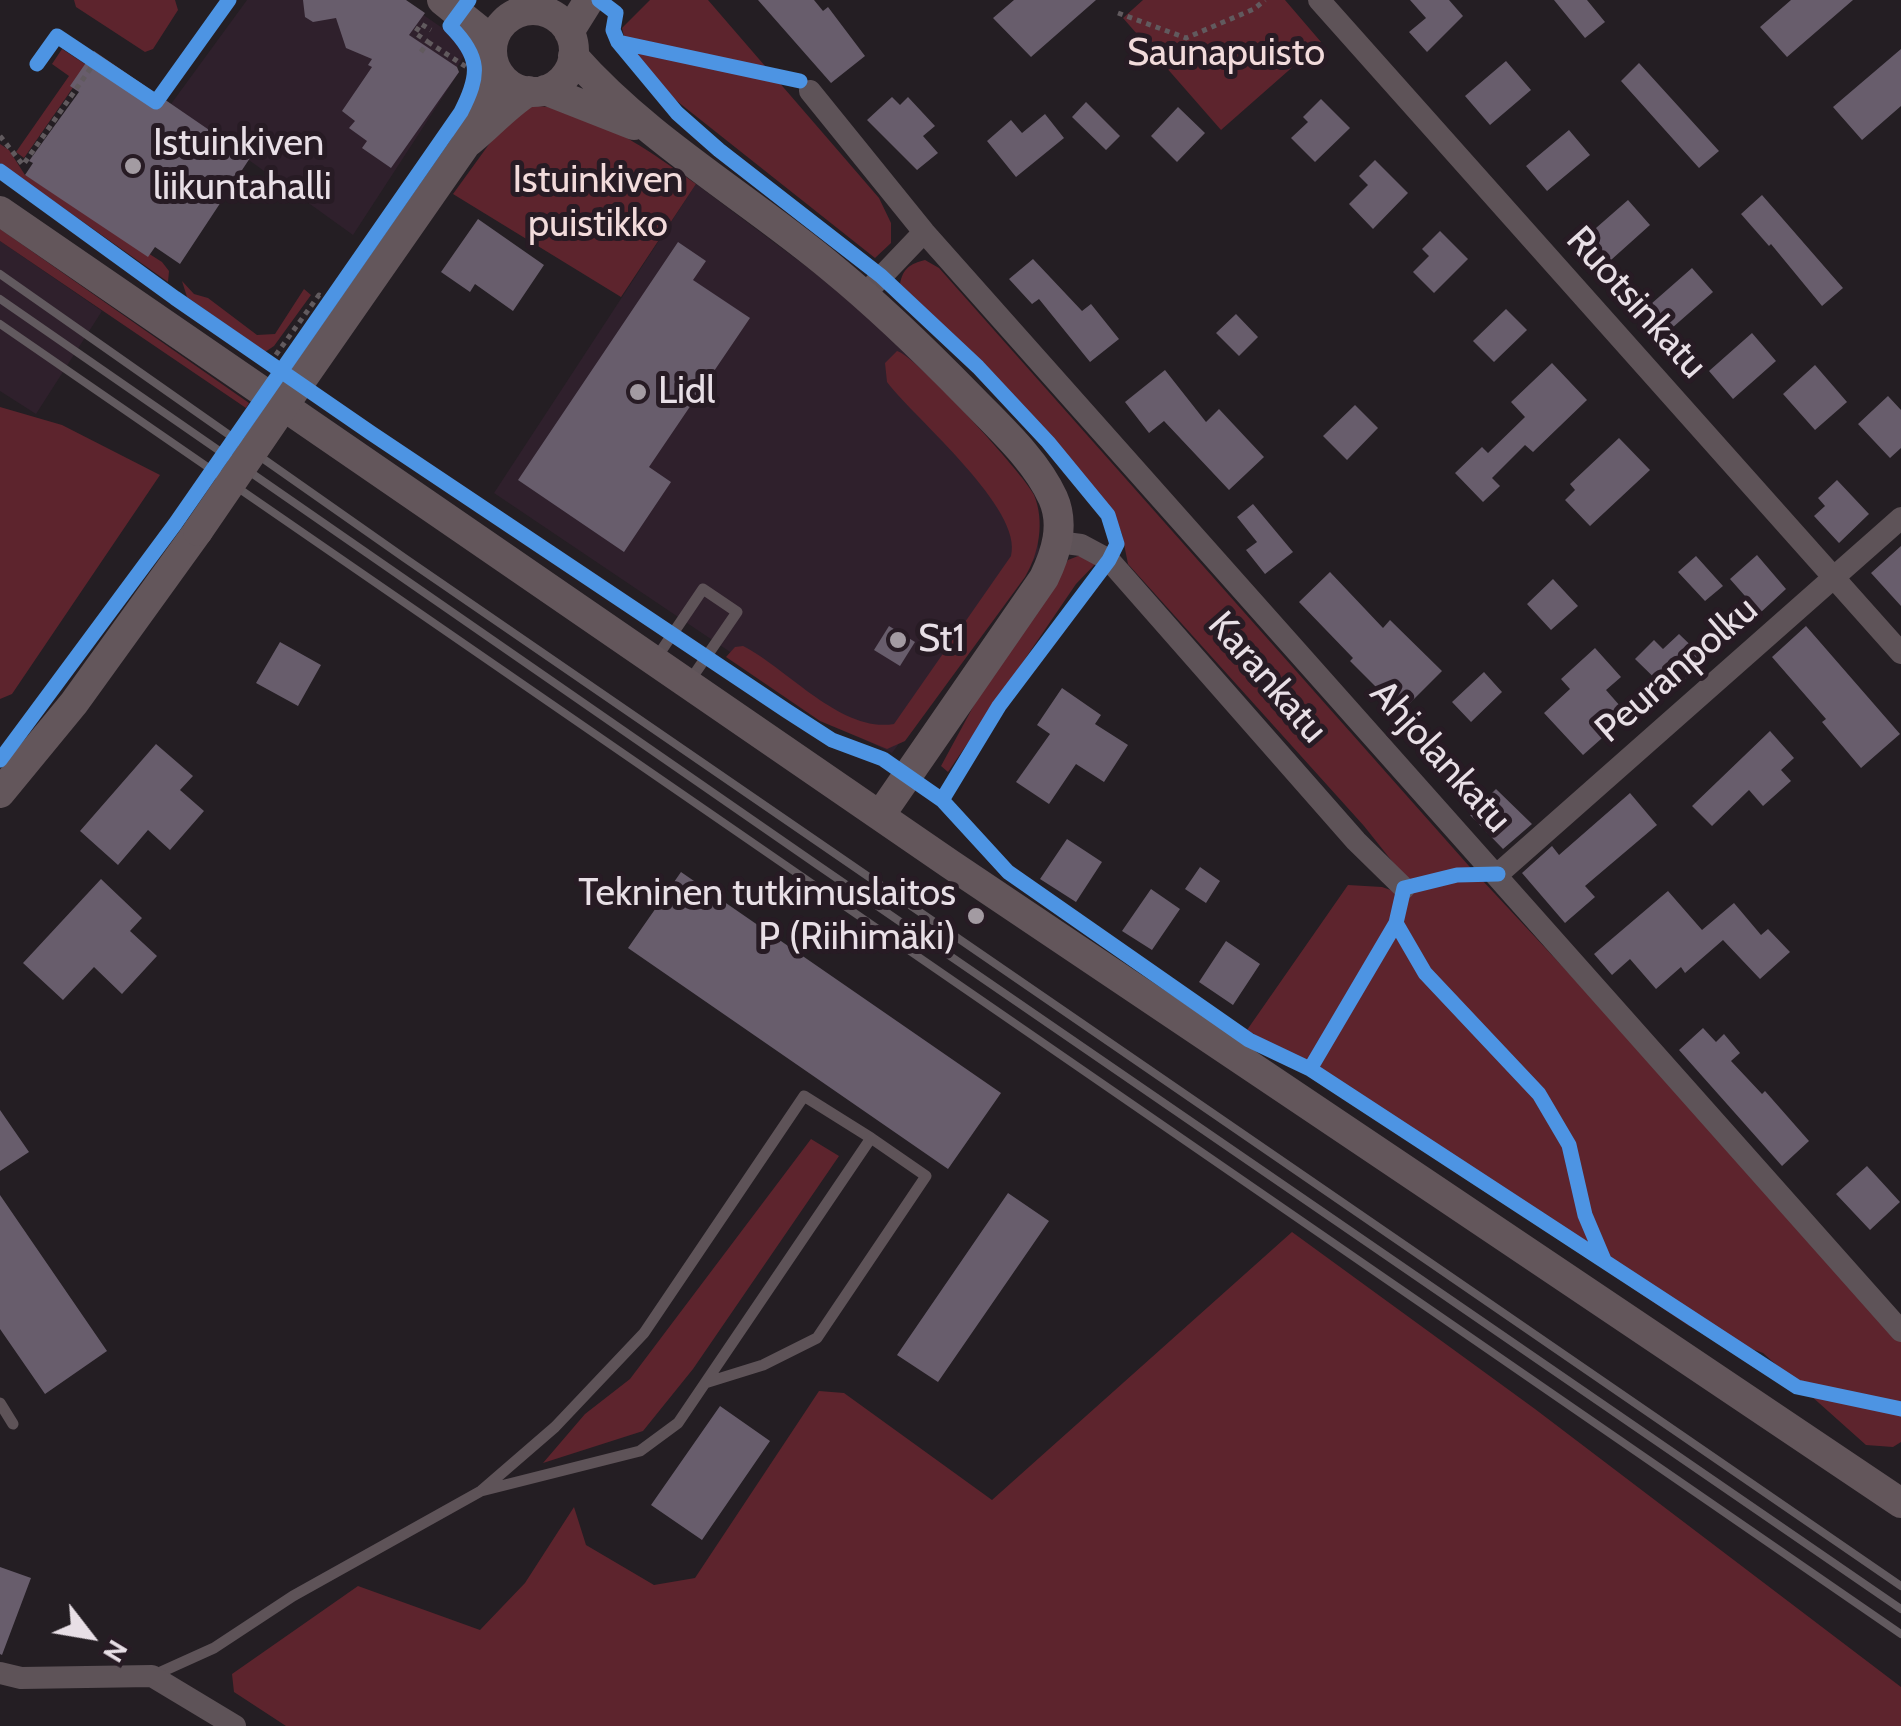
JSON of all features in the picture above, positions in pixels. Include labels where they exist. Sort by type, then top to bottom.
[{"type":"street","points":[[7,773],[83,691],[195,534],[288,365],[466,144],[492,125],[511,103],[561,80],[589,0]]},
{"type":"street","name":"Ruotsinkatu","points":[[1318,0],[1901,653]]},
{"type":"street","points":[[466,144],[486,55],[500,26],[521,6],[553,16],[571,44],[650,132],[831,267],[936,362],[1034,467],[1054,499],[1058,542],[1044,578],[881,814]]},
{"type":"street","points":[[437,11],[486,55],[504,80],[650,132]]},
{"type":"street","name":"Ahjolankatu","points":[[810,92],[924,232],[1901,1331]]},
{"type":"street","points":[[0,211],[881,814],[1899,1496]]},
{"type":"street","points":[[863,296],[924,232]]},
{"type":"street","name":"Peuranpolku","points":[[1498,874],[1901,518]]},
{"type":"street","name":"Karankatu","points":[[1058,542],[1081,545],[1109,560],[1356,841],[1404,888]]},
{"type":"street","points":[[0,1673],[21,1678],[152,1676],[234,1726]]},
{"type":"lane","points":[[655,660],[703,589],[737,612],[689,682]]},
{"type":"lane","points":[[152,1676],[214,1648],[293,1596],[481,1490],[555,1426],[644,1333],[804,1096],[926,1176],[818,1338],[763,1365],[705,1383]]},
{"type":"lane","points":[[481,1490],[640,1451],[678,1423],[871,1138]]},
{"type":"lane","points":[[0,1403],[13,1424]]},
{"type":"path","points":[[1118,13],[1186,38],[1254,9],[1265,0]]},
{"type":"path","points":[[437,11],[415,32],[458,62]]},
{"type":"path","points":[[422,52],[428,42]]},
{"type":"path","points":[[443,52],[453,48]]},
{"type":"path","points":[[471,92],[486,55]]},
{"type":"path","points":[[0,136],[26,167],[89,57],[110,72]]},
{"type":"path","points":[[288,365],[338,288]]},
{"type":"path","points":[[288,365],[316,299]]},
{"type":"path","points":[[254,352],[288,365]]},
{"type":"shaded area","points":[[247,0],[402,0],[461,41],[466,52],[456,69],[459,72],[353,235],[171,104]]},
{"type":"shaded area","points":[[696,184],[839,291],[917,362],[1033,495],[1039,553],[892,753],[846,730],[494,493]]},
{"type":"shaded area","points":[[0,241],[102,311],[36,414],[0,391]]},
{"type":"green space","points":[[74,0],[175,0],[178,10],[153,49],[145,52],[76,7]]},
{"type":"green space","points":[[650,0],[708,0],[879,198],[891,223],[891,243],[875,258],[668,94],[626,44],[622,28]]},
{"type":"green space","name":"Saunapuisto","points":[[1143,0],[1285,0],[1321,42],[1221,130],[1123,18]]},
{"type":"green space","points":[[62,49],[88,66],[24,158],[16,152],[69,76],[52,64]]},
{"type":"green space","name":"Istuinkiven puistikko","points":[[532,106],[574,113],[596,122],[639,145],[696,184],[621,297],[453,194],[508,118]]},
{"type":"green space","points":[[0,144],[9,150],[25,175],[162,262],[169,271],[168,282],[0,163]]},
{"type":"green space","points":[[0,229],[249,403],[246,408],[0,241]]},
{"type":"green space","points":[[925,260],[939,268],[1469,866],[1845,1270],[1901,1336],[1901,1442],[1893,1447],[1866,1445],[1763,1353],[1689,1326],[1247,1030],[1348,885],[1382,887],[1408,896],[1415,890],[1364,826],[1128,564],[1122,534],[1111,509],[1088,480],[983,363],[900,284],[908,268]]},
{"type":"green space","points":[[182,281],[194,294],[208,298],[257,335],[275,334],[304,289],[311,295],[274,346],[265,352],[187,297]]},
{"type":"green space","points":[[897,351],[946,393],[1026,483],[1034,495],[1040,526],[1037,548],[1025,577],[905,741],[887,749],[820,721],[726,657],[735,647],[743,646],[815,697],[854,719],[894,724],[1011,556],[1011,537],[985,490],[887,382],[885,363]]},
{"type":"green space","points":[[0,407],[62,425],[160,475],[12,694],[0,699]]},
{"type":"green space","points":[[1083,554],[1101,558],[1076,584],[948,772],[941,766],[986,683],[1068,560]]},
{"type":"green space","points":[[811,1139],[839,1156],[693,1369],[643,1431],[543,1463],[585,1414],[630,1379]]},
{"type":"green space","points":[[1292,1232],[1535,1409],[1901,1687],[1901,1726],[286,1726],[234,1692],[232,1674],[358,1586],[480,1630],[525,1583],[574,1507],[586,1545],[654,1585],[695,1578],[819,1391],[844,1393],[992,1500]]},
{"type":"building","points":[[303,0],[406,0],[425,13],[409,35],[457,67],[459,72],[391,168],[362,148],[367,141],[349,128],[355,121],[342,111],[372,67],[368,65],[372,59],[346,48],[336,18],[313,22],[305,17]]},
{"type":"building","points":[[758,0],[814,0],[823,11],[828,7],[865,56],[831,83]]},
{"type":"building","points":[[1014,0],[1096,0],[1031,57],[993,18]]},
{"type":"building","points":[[1410,0],[1449,0],[1463,16],[1427,52],[1409,32],[1426,18]]},
{"type":"building","points":[[1554,0],[1587,0],[1605,22],[1585,38]]},
{"type":"building","points":[[1791,0],[1853,0],[1787,57],[1760,27]]},
{"type":"building","points":[[1901,49],[1901,106],[1862,140],[1833,107]]},
{"type":"building","name":"Istuinkiven liikuntahalli","points":[[94,51],[250,158],[180,264],[155,247],[148,257],[25,175],[33,163],[29,161],[79,92],[70,86]]},
{"type":"building","points":[[1506,61],[1531,90],[1490,125],[1465,96]]},
{"type":"building","points":[[1639,63],[1719,151],[1699,168],[1621,81]]},
{"type":"building","points":[[892,97],[900,105],[908,97],[935,126],[923,136],[938,153],[917,170],[867,120]]},
{"type":"building","points":[[1321,99],[1350,128],[1315,162],[1291,138],[1308,122],[1303,117]]},
{"type":"building","points":[[1086,102],[1120,136],[1106,150],[1072,117]]},
{"type":"building","points":[[1178,107],[1205,133],[1177,162],[1151,136]]},
{"type":"building","points":[[1045,114],[1064,138],[1016,177],[987,141],[1011,120],[1022,133]]},
{"type":"building","points":[[1569,130],[1590,155],[1547,191],[1526,166]]},
{"type":"building","points":[[1375,160],[1408,193],[1373,229],[1349,204],[1368,185],[1359,176]]},
{"type":"building","points":[[1762,195],[1843,288],[1822,306],[1741,214]]},
{"type":"building","points":[[1628,200],[1650,225],[1611,260],[1588,235]]},
{"type":"building","points":[[478,219],[544,265],[513,311],[475,284],[470,292],[441,272]]},
{"type":"building","points":[[1440,231],[1468,259],[1434,293],[1413,272],[1429,256],[1422,249]]},
{"type":"building","name":"Lidl","points":[[678,242],[706,261],[693,280],[750,318],[649,467],[671,482],[624,552],[518,480]]},
{"type":"building","points":[[1033,259],[1082,311],[1091,304],[1119,339],[1090,362],[1039,299],[1032,304],[1009,279]]},
{"type":"building","points":[[1692,268],[1713,292],[1672,328],[1651,304]]},
{"type":"building","points":[[1506,309],[1527,330],[1494,362],[1473,341]]},
{"type":"building","points":[[1236,314],[1258,337],[1239,356],[1216,333]]},
{"type":"building","points":[[1752,333],[1776,361],[1733,399],[1709,371]]},
{"type":"building","points":[[1552,363],[1587,400],[1533,452],[1525,445],[1492,478],[1500,486],[1483,502],[1455,473],[1482,447],[1488,453],[1525,417],[1511,402]]},
{"type":"building","points":[[1815,365],[1847,402],[1815,430],[1783,394]]},
{"type":"building","points":[[1165,370],[1206,422],[1219,409],[1264,457],[1229,490],[1164,421],[1149,433],[1125,402]]},
{"type":"building","points":[[1888,396],[1901,410],[1901,448],[1890,458],[1858,424]]},
{"type":"building","points":[[1355,405],[1378,428],[1347,460],[1323,436]]},
{"type":"building","points":[[1619,438],[1650,470],[1590,526],[1565,500],[1575,490],[1570,484]]},
{"type":"building","points":[[1837,480],[1869,514],[1839,543],[1814,516],[1825,506],[1818,498]]},
{"type":"building","points":[[1253,504],[1293,552],[1265,574],[1246,550],[1257,542],[1237,517]]},
{"type":"building","points":[[1901,546],[1901,606],[1871,573]]},
{"type":"building","points":[[1757,555],[1786,589],[1760,613],[1730,579]]},
{"type":"building","points":[[1696,556],[1723,586],[1705,601],[1678,572]]},
{"type":"building","points":[[1330,572],[1383,628],[1390,620],[1442,671],[1401,712],[1299,602]]},
{"type":"building","points":[[1553,579],[1578,606],[1551,630],[1527,604]]},
{"type":"building","points":[[889,626],[915,642],[900,666],[874,650]]},
{"type":"building","points":[[1806,626],[1900,734],[1861,768],[1822,722],[1826,719],[1772,657]]},
{"type":"building","points":[[1679,634],[1705,659],[1671,694],[1635,659],[1654,640],[1663,649]]},
{"type":"building","points":[[280,642],[321,665],[298,706],[256,683]]},
{"type":"building","points":[[1595,648],[1621,677],[1606,690],[1628,715],[1583,755],[1544,713],[1570,689],[1561,679]]},
{"type":"building","points":[[1484,672],[1502,692],[1471,722],[1452,702]]},
{"type":"building","points":[[1062,688],[1101,715],[1095,724],[1128,745],[1104,782],[1076,764],[1049,804],[1016,782],[1050,734],[1037,725]]},
{"type":"building","points":[[1770,731],[1794,758],[1781,770],[1791,781],[1763,806],[1749,790],[1712,826],[1692,806]]},
{"type":"building","points":[[156,744],[193,776],[180,790],[204,811],[170,850],[148,830],[118,865],[80,831]]},
{"type":"building","points":[[1496,789],[1532,824],[1503,849],[1470,815]]},
{"type":"building","points":[[1630,793],[1657,825],[1585,886],[1595,897],[1565,923],[1522,873],[1552,846],[1559,855]]},
{"type":"building","points":[[1067,839],[1102,862],[1076,902],[1040,879]]},
{"type":"building","points":[[1200,867],[1220,881],[1206,903],[1185,889]]},
{"type":"building","points":[[681,872],[1001,1093],[948,1169],[628,948]]},
{"type":"building","points":[[101,879],[142,918],[130,931],[157,956],[122,994],[94,967],[63,1000],[23,963]]},
{"type":"building","points":[[1151,889],[1180,909],[1152,950],[1122,931]]},
{"type":"building","points":[[1668,891],[1702,930],[1734,903],[1761,935],[1768,929],[1790,952],[1760,979],[1723,940],[1685,973],[1681,967],[1656,989],[1630,959],[1612,975],[1594,954]]},
{"type":"building","points":[[1226,941],[1260,964],[1233,1005],[1199,982]]},
{"type":"building","points":[[1703,1028],[1716,1042],[1724,1034],[1740,1053],[1731,1061],[1762,1094],[1765,1091],[1809,1141],[1782,1166],[1679,1050]]},
{"type":"building","points":[[0,1110],[29,1152],[0,1171]]},
{"type":"building","points":[[1867,1166],[1900,1202],[1870,1230],[1836,1194]]},
{"type":"building","points":[[1008,1193],[1049,1221],[938,1382],[897,1355]]},
{"type":"building","points":[[0,1195],[107,1351],[45,1394],[0,1329]]},
{"type":"building","points":[[720,1406],[770,1441],[702,1540],[651,1505]]},
{"type":"building","points":[[0,1567],[31,1578],[2,1655],[0,1654]]},
{"type":"railway","points":[[0,274],[406,559],[1901,1586]]},
{"type":"railway","points":[[0,299],[1901,1609]]},
{"type":"railway","points":[[0,324],[1901,1634]]},
{"type":"cycle path","points":[[37,64],[57,36],[156,102],[229,0]]},
{"type":"cycle path","points":[[0,760],[175,524],[461,112],[472,87],[474,67],[467,47],[450,26],[469,0]]},
{"type":"cycle path","points":[[599,0],[616,13],[613,30],[618,42],[677,113],[881,276],[978,367],[1048,442],[1108,515],[1117,544],[1109,560],[999,706],[942,800]]},
{"type":"cycle path","points":[[618,42],[800,81]]},
{"type":"cycle path","points":[[0,171],[371,433],[787,711],[832,740],[883,759],[942,800],[1008,872],[1249,1040],[1310,1069],[1797,1387],[1901,1409]]},
{"type":"cycle path","points":[[1310,1069],[1396,923],[1404,888],[1457,875],[1498,874]]},
{"type":"cycle path","points":[[1396,923],[1425,973],[1539,1094],[1569,1145],[1585,1215],[1604,1260]]},
{"type":"place","name":"Istuinkiven liikuntahalli","points":[[133,166]]},
{"type":"place","name":"Lidl","points":[[638,392]]},
{"type":"place","name":"St1","points":[[898,640]]},
{"type":"place","name":"Tekninen tutkimuslaitos P (Riihimäki)","points":[[976,916]]}]
